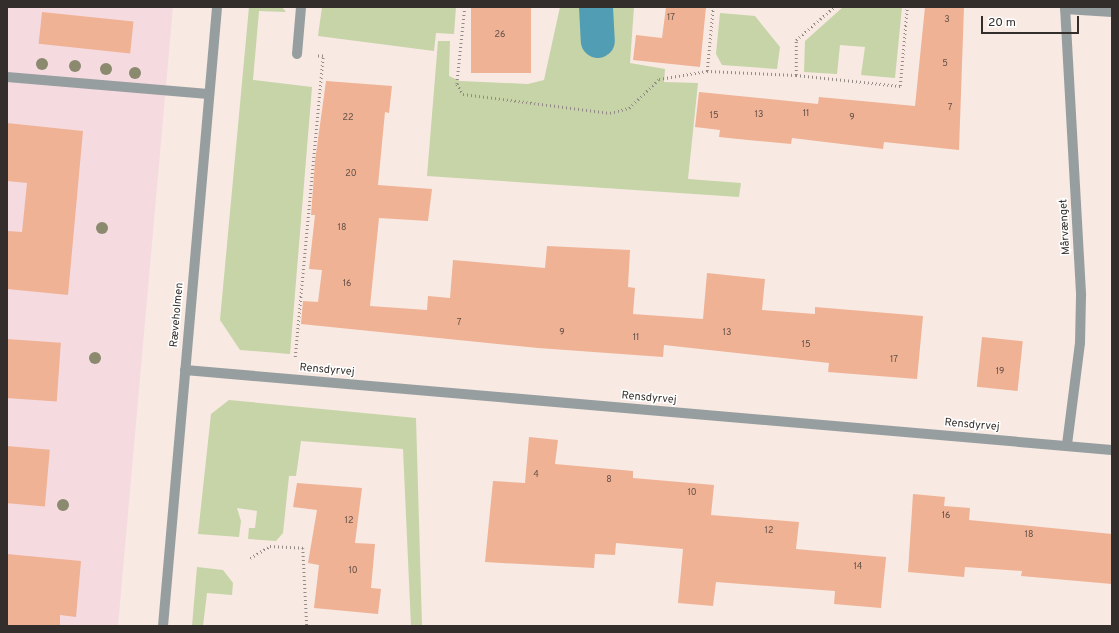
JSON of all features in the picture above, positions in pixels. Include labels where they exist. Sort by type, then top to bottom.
[{"type":"street","name":"Ræveholmen","points":[[163,626],[208,94],[217,7]]},
{"type":"street","points":[[297,54],[301,7]]},
{"type":"street","points":[[1065,8],[1112,12]]},
{"type":"street","name":"Mårvænget","points":[[1065,8],[1081,296],[1080,344],[1067,445]]},
{"type":"street","points":[[7,77],[208,94]]},
{"type":"street","name":"Rensdyrvej","points":[[185,370],[1112,450]]},
{"type":"path","points":[[465,7],[457,84],[463,94],[610,114],[628,108],[659,80],[708,71],[796,75],[900,86],[907,7]]},
{"type":"path","points":[[708,71],[713,7]]},
{"type":"path","points":[[796,75],[796,40],[834,7]]},
{"type":"path","points":[[293,379],[323,56],[297,54]]},
{"type":"path","points":[[250,558],[270,546],[303,548],[307,626]]},
{"type":"shaded area","points":[[7,7],[173,7],[118,626],[7,626]]},
{"type":"green space","points":[[249,7],[282,7],[286,12],[259,11],[253,80],[312,87],[290,354],[240,350],[220,320]]},
{"type":"green space","points":[[322,7],[456,7],[454,34],[436,33],[434,51],[318,36]]},
{"type":"green space","points":[[560,7],[634,7],[630,63],[665,69],[664,82],[698,83],[688,179],[741,183],[739,197],[427,176],[438,41],[450,41],[449,76],[460,81],[528,84],[544,80]]},
{"type":"green space","points":[[843,7],[902,7],[895,78],[861,75],[865,47],[840,45],[837,74],[804,72],[805,41]]},
{"type":"green space","points":[[720,13],[755,16],[780,47],[777,69],[722,65],[716,54]]},
{"type":"green space","points":[[229,400],[416,418],[422,626],[411,626],[403,449],[301,441],[296,476],[289,476],[283,533],[276,541],[248,539],[249,528],[255,528],[257,511],[237,508],[241,521],[239,537],[198,534],[211,414]]},
{"type":"green space","points":[[197,567],[223,570],[233,583],[232,595],[207,593],[203,626],[192,626]]},
{"type":"building","points":[[471,7],[531,7],[531,73],[471,73]]},
{"type":"building","points":[[666,7],[706,7],[700,67],[633,60],[636,35],[662,38]]},
{"type":"building","points":[[925,7],[964,7],[959,150],[884,142],[883,149],[792,138],[791,144],[719,137],[720,130],[695,127],[699,92],[818,104],[819,97],[915,106]]},
{"type":"building","points":[[42,12],[133,22],[130,53],[39,44]]},
{"type":"building","points":[[326,81],[392,86],[389,113],[385,112],[378,185],[432,189],[428,221],[379,218],[370,306],[427,310],[428,296],[450,298],[453,260],[545,268],[547,246],[630,250],[628,287],[635,288],[633,314],[703,319],[707,273],[765,279],[762,310],[815,314],[815,307],[923,316],[917,379],[828,372],[829,363],[664,345],[663,357],[538,348],[301,324],[303,301],[318,302],[322,270],[309,269],[315,215],[311,215],[315,161]]},
{"type":"building","points":[[7,123],[83,131],[68,295],[7,289],[7,231],[22,232],[27,183],[7,181]]},
{"type":"building","points":[[982,337],[1023,341],[1018,391],[977,387]]},
{"type":"building","points":[[7,339],[61,343],[57,402],[7,398]]},
{"type":"building","points":[[529,437],[558,440],[555,464],[633,471],[633,478],[714,485],[711,515],[799,522],[796,549],[886,557],[881,608],[834,604],[835,591],[716,582],[713,606],[678,603],[683,549],[616,543],[615,555],[595,554],[594,568],[485,562],[493,481],[525,483]]},
{"type":"building","points":[[7,446],[50,450],[45,507],[7,503]]},
{"type":"building","points":[[297,483],[362,488],[355,543],[375,544],[371,588],[381,589],[378,614],[314,608],[319,565],[308,563],[317,510],[293,507]]},
{"type":"building","points":[[913,494],[945,497],[944,506],[970,508],[969,520],[1112,534],[1112,584],[1021,576],[1022,571],[965,567],[964,577],[908,572]]},
{"type":"building","points":[[7,554],[81,561],[76,617],[60,615],[60,626],[7,626]]},
{"type":"waterway","points":[[596,7],[598,41]]}]
